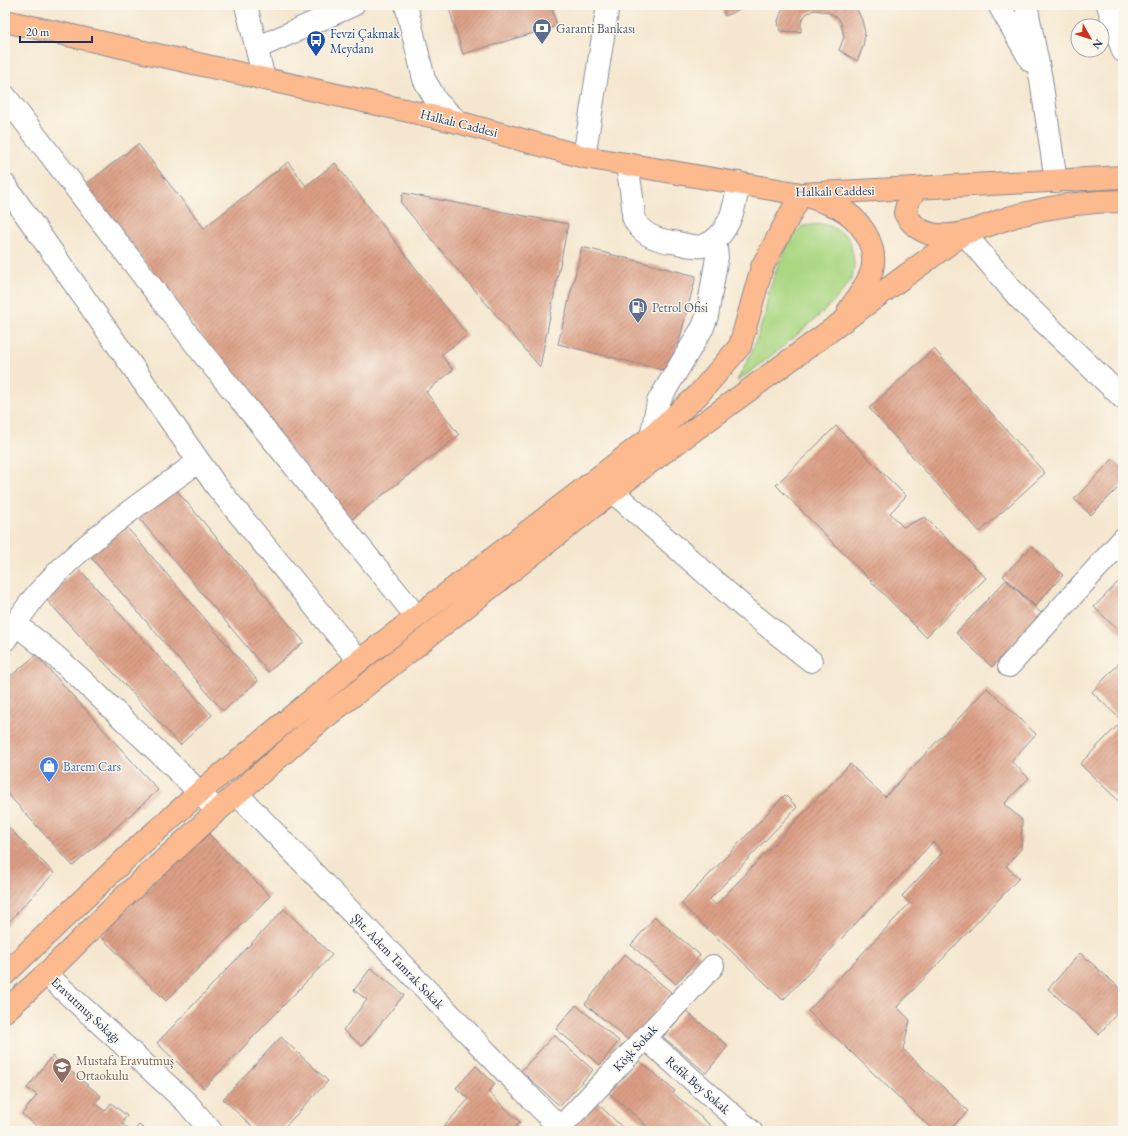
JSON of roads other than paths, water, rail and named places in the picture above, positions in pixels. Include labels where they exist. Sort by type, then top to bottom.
[{"type":"main road","name":"Halkalı Caddesi","points":[[5,21],[458,122],[584,157],[801,194],[1123,177]]},
{"type":"main road","points":[[917,188],[908,201],[905,214],[912,225],[922,232],[939,235],[964,233],[1020,215],[1095,201],[1123,201]]},
{"type":"main road","points":[[5,974],[138,847],[200,792],[416,616],[651,437],[698,395],[740,346],[762,268],[801,194],[838,207],[853,219],[864,232],[873,249],[872,270],[862,290],[843,320]]},
{"type":"main road","points":[[5,1011],[46,974],[126,894],[236,794],[323,719],[651,461],[964,233]]},
{"type":"street","points":[[246,5],[264,79]]},
{"type":"street","points":[[257,48],[353,5]]},
{"type":"street","points":[[406,5],[424,79],[437,102],[458,122]]},
{"type":"street","points":[[584,157],[608,5]]},
{"type":"street","points":[[999,5],[1041,79]]},
{"type":"street","points":[[1026,5],[1041,79],[1056,180]]},
{"type":"street","points":[[1108,5],[1123,51]]},
{"type":"street","points":[[5,96],[204,355],[416,616]]},
{"type":"street","points":[[627,164],[633,218],[639,226],[648,235],[658,240],[692,246],[702,246],[715,240],[725,228],[735,209],[738,183]]},
{"type":"street","points":[[5,185],[198,462],[359,661]]},
{"type":"street","points":[[964,233],[1018,297],[1123,398]]},
{"type":"street","points":[[651,437],[658,402],[703,327],[707,316],[717,257],[715,240]]},
{"type":"street","points":[[8,635],[39,591],[79,552],[150,496],[198,462]]},
{"type":"street","points":[[613,492],[745,608],[811,661]]},
{"type":"street","points":[[1008,666],[1123,539]]},
{"type":"street","points":[[8,635],[29,634],[104,701],[200,792],[217,811]]},
{"type":"street","name":"Şht. Adem Tamrak Sokak","points":[[236,794],[559,1129]]},
{"type":"street","name":"Köşk Sokak","points":[[559,1129],[713,966]]},
{"type":"street","name":"Eravutmuş Sokağı","points":[[46,974],[187,1103],[211,1131]]},
{"type":"street","name":"Refik Bey Sokak","points":[[645,1038],[751,1131]]},
{"type":"place","name":"Garanti Bankası","points":[[542,45]]},
{"type":"place","name":"Fevzi Çakmak Meydanı","points":[[316,57]]},
{"type":"place","name":"Petrol Ofisi","points":[[638,324]]},
{"type":"place","name":"Barem Cars","points":[[49,783]]},
{"type":"place","name":"Mustafa Eravutmuş Ortaokulu","points":[[62,1084]]}]
